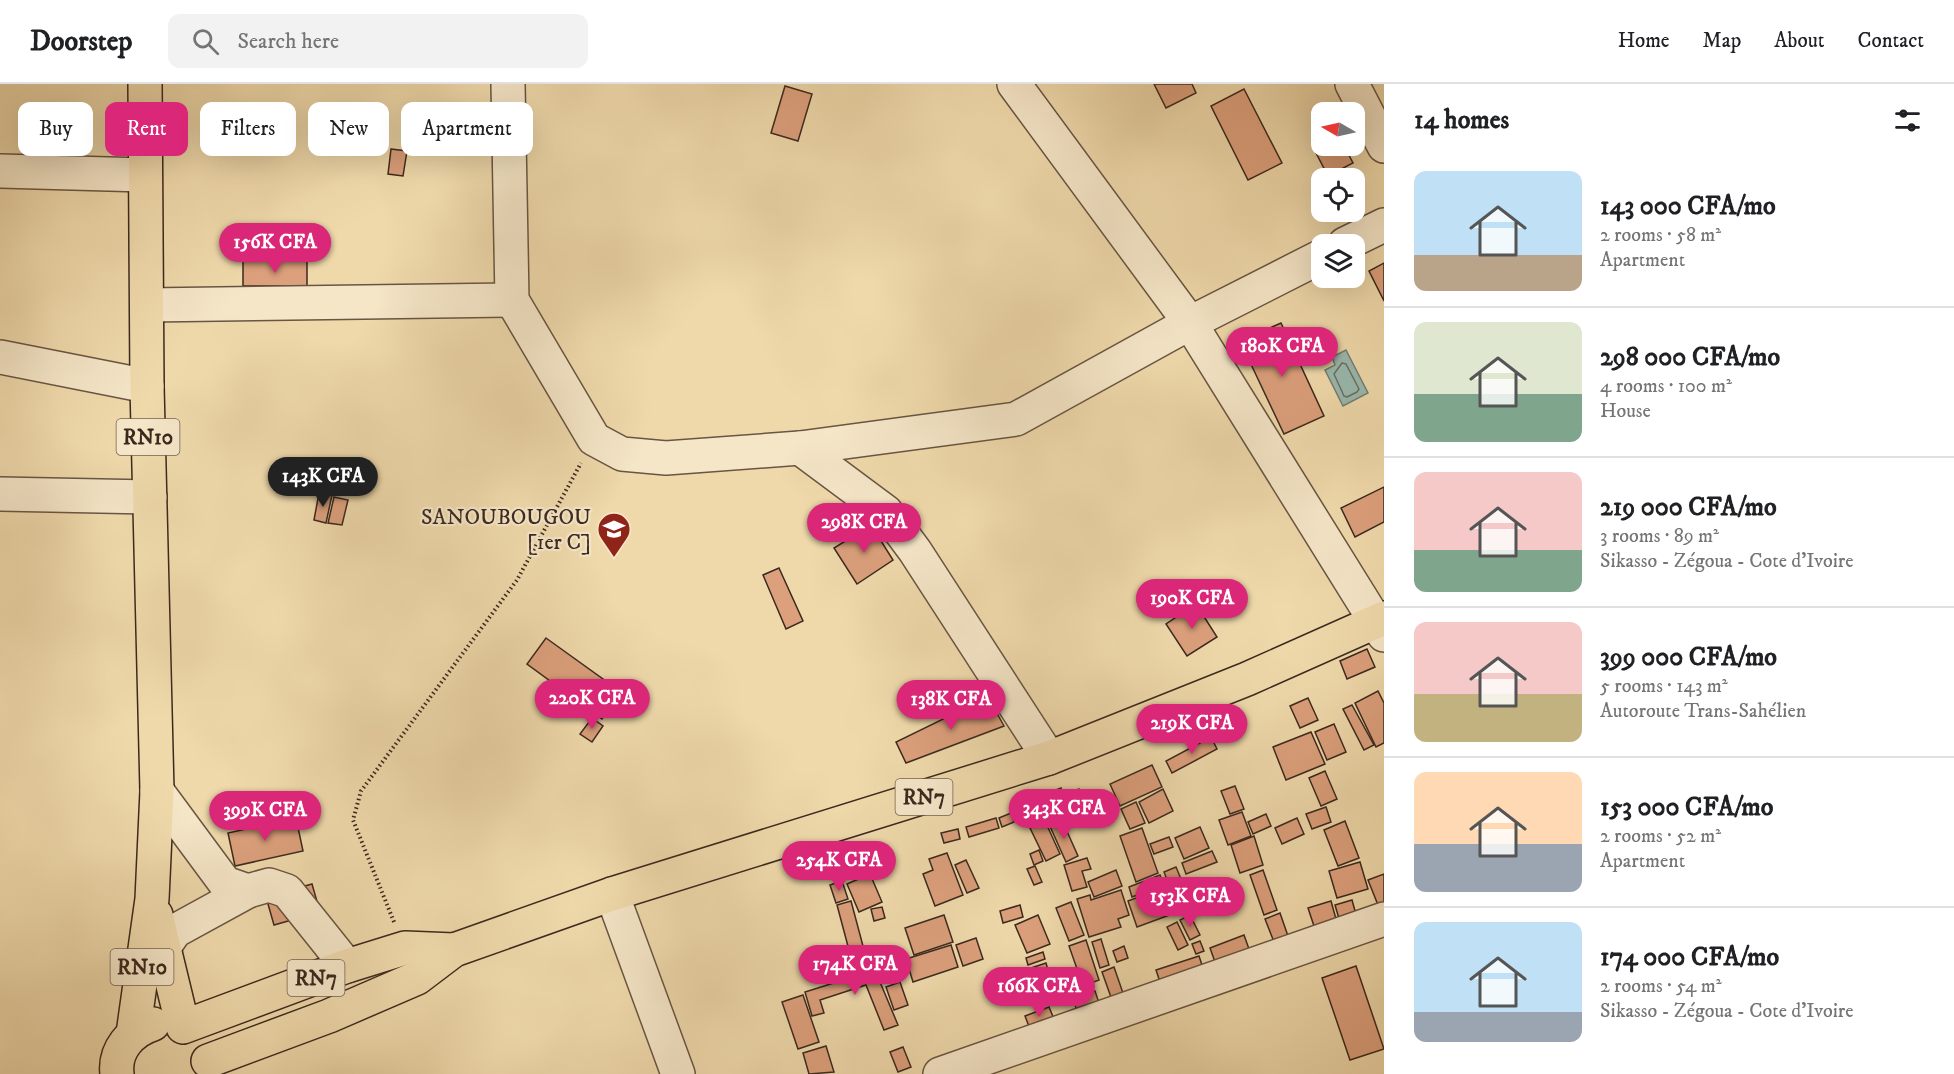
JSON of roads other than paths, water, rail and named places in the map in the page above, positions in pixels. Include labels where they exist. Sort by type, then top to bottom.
[{"type":"highway","name":"RN10","points":[[133,1034],[152,900],[157,791],[147,386],[145,84]]},
{"type":"highway","name":"RN7","points":[[133,1034],[157,1023],[183,1027],[195,1035],[204,1047],[209,1068],[417,978],[454,950],[612,894],[1049,758],[1382,625]]},
{"type":"highway","name":"RN10","points":[[152,900],[183,1027]]},
{"type":"highway","name":"RN7","points":[[183,1027],[347,966],[405,948],[454,950]]},
{"type":"highway","points":[[114,1072],[124,1043],[133,1034]]},
{"type":"street","points":[[508,84],[512,300],[594,440],[622,454],[666,458],[800,448],[1016,419],[1190,323],[1311,262]]},
{"type":"street","points":[[1014,84],[1190,323],[1382,625]]},
{"type":"street","points":[[1352,84],[1384,146]]},
{"type":"street","points":[[0,171],[145,175]]},
{"type":"street","points":[[1365,234],[1384,225]]},
{"type":"street","points":[[147,304],[512,300]]},
{"type":"street","points":[[0,357],[147,386]]},
{"type":"street","points":[[800,448],[886,512],[915,551],[1049,758]]},
{"type":"street","points":[[0,494],[150,497]]},
{"type":"street","points":[[157,791],[225,883],[248,891]]},
{"type":"street","points":[[164,947],[175,931],[248,891],[269,885],[287,891],[347,966]]},
{"type":"street","points":[[612,894],[678,1074]]},
{"type":"street","points":[[940,1074],[1384,919]]},
{"type":"water","points":[[1346,350],[1368,393],[1343,406],[1325,370],[1335,365],[1332,357]]},
{"type":"place","name":"SANOUBOUGOU [1er C]","points":[[614,558]]}]
